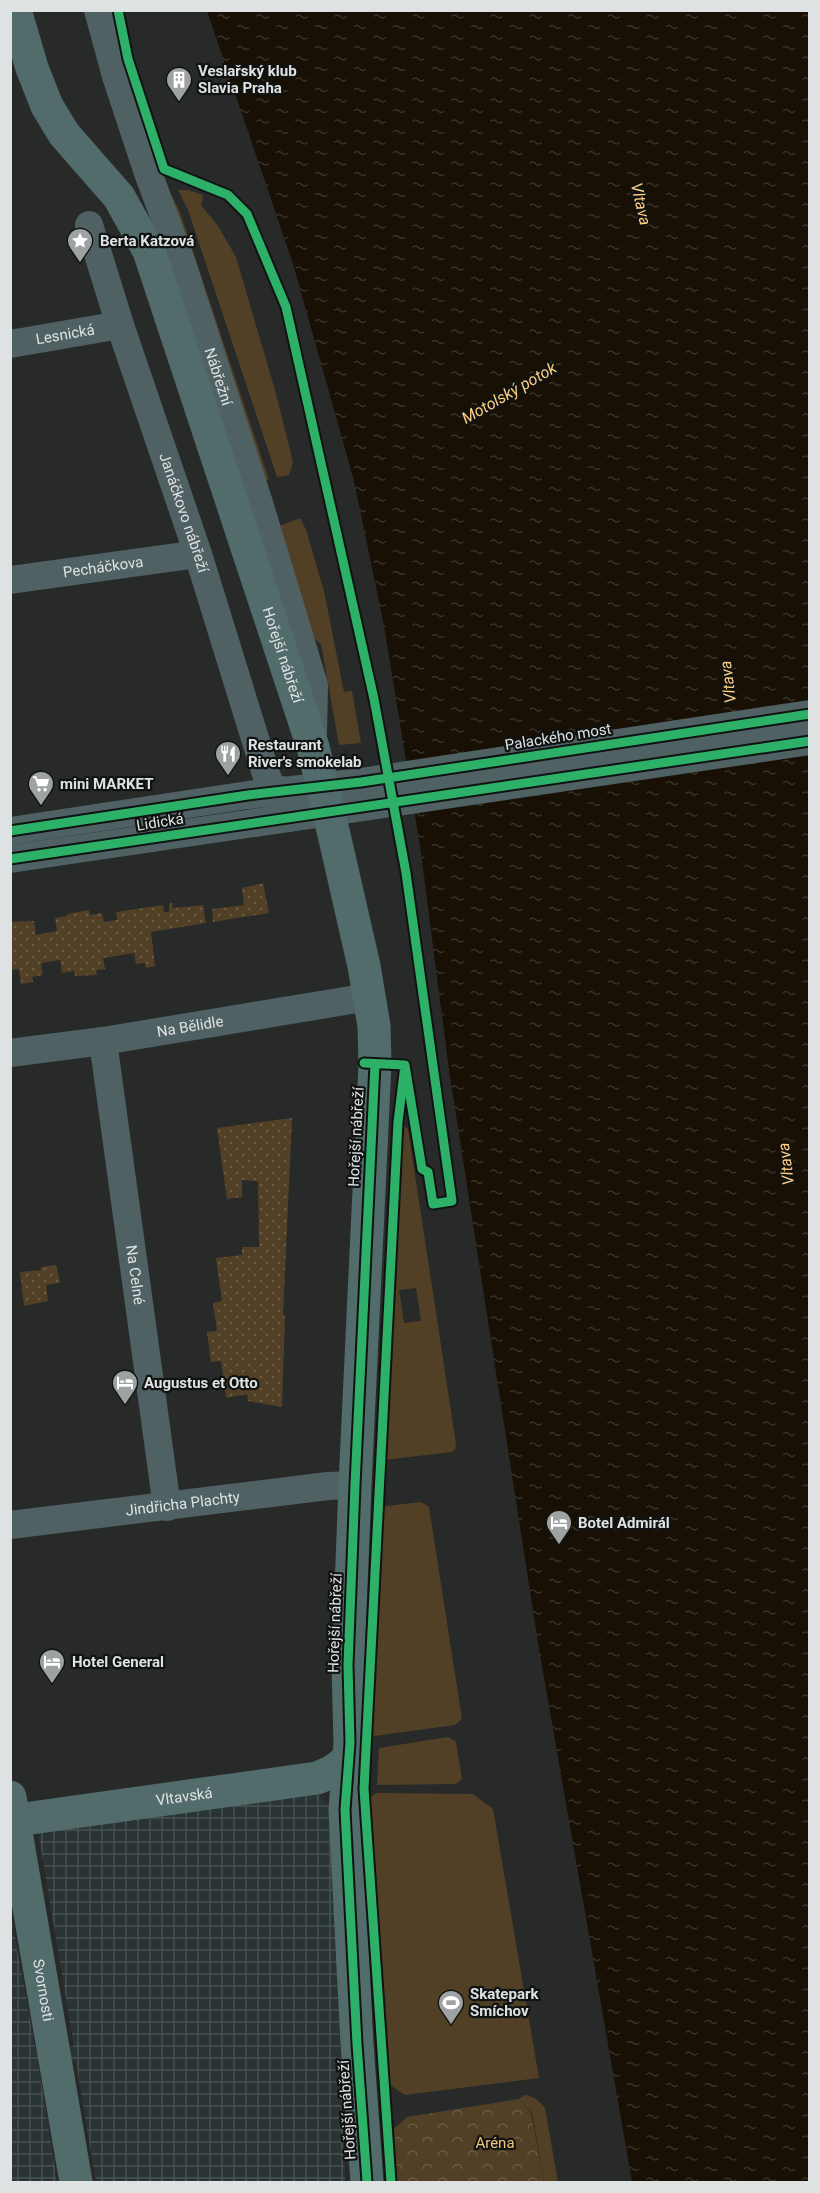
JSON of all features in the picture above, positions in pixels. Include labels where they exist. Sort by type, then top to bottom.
[{"type":"main road","name":"Hořejší nábřeží","points":[[15,10],[32,68],[47,106],[64,134],[114,190],[136,225],[149,252],[313,747],[335,839],[374,1026],[375,1064],[355,1485],[348,1665],[349,1757],[345,1810],[367,2182]]},
{"type":"main road","name":"Vltavská","points":[[12,1813],[317,1778],[342,1766],[349,1757]]},
{"type":"main road","name":"Svornosti","points":[[12,1813],[76,2182]]},
{"type":"street","name":"Nábřežní","points":[[98,10],[116,76],[148,173],[181,261],[259,503],[314,685],[313,747]]},
{"type":"street","name":"Janáčkovo nábřeží","points":[[89,225],[120,325],[198,554],[266,774],[272,788],[303,798]]},
{"type":"street","name":"Lesnická","points":[[10,344],[120,325]]},
{"type":"street","name":"Pecháčkova","points":[[10,580],[198,554]]},
{"type":"street","name":"Palackého most","points":[[303,798],[810,714]]},
{"type":"street","points":[[303,798],[810,741]]},
{"type":"street","name":"Lidická","points":[[10,831],[303,798]]},
{"type":"street","name":"Lidická","points":[[10,860],[303,798]]},
{"type":"street","name":"Na Bělidle","points":[[10,1053],[103,1041],[369,997]]},
{"type":"street","name":"Na Celné","points":[[103,1041],[166,1507]]},
{"type":"street","name":"Jindřicha Plachty","points":[[10,1525],[328,1486],[355,1485]]},
{"type":"shaded area","points":[[314,1791],[331,1806],[345,2182],[96,2182],[76,2062],[39,2068],[57,2182],[11,2182],[10,1910],[36,2052],[74,2046],[38,1831]]},
{"type":"green space","points":[[178,190],[188,190],[203,195],[201,205],[218,226],[236,257],[275,390],[293,462],[289,475],[277,477],[188,210]]},
{"type":"green space","points":[[171,194],[180,212],[269,480],[262,479]]},
{"type":"green space","points":[[301,519],[306,530],[324,591],[344,692],[352,691],[361,743],[339,745],[321,644],[311,636],[277,527]]},
{"type":"green space","points":[[263,883],[269,913],[213,922],[212,909],[244,905],[242,888]]},
{"type":"green space","points":[[172,903],[173,908],[203,905],[206,923],[151,932],[155,966],[146,968],[145,963],[136,964],[134,953],[103,958],[105,969],[96,970],[97,975],[75,976],[74,971],[62,973],[60,960],[41,963],[43,975],[32,977],[33,982],[21,984],[19,969],[11,970],[11,922],[34,921],[36,935],[57,931],[55,918],[67,916],[67,914],[89,910],[90,915],[102,913],[104,922],[117,920],[116,912],[163,905],[164,912],[169,912],[169,904]]},
{"type":"green space","points":[[292,1118],[283,1315],[285,1316],[282,1407],[248,1401],[247,1394],[226,1398],[221,1361],[211,1362],[207,1332],[217,1331],[213,1303],[222,1301],[216,1258],[242,1255],[242,1247],[259,1247],[258,1181],[242,1180],[242,1197],[227,1199],[217,1128]]},
{"type":"green space","points":[[404,1126],[408,1129],[456,1444],[452,1452],[384,1460],[400,1129]],"holes":[[[416,1288],[421,1321],[404,1323],[399,1290]]]},
{"type":"green space","points":[[56,1265],[60,1283],[46,1285],[48,1301],[24,1306],[20,1272],[41,1270],[41,1267]]},
{"type":"green space","points":[[421,1502],[429,1507],[462,1719],[455,1725],[374,1736],[371,1729],[382,1509],[386,1506]]},
{"type":"green space","points":[[448,1737],[456,1742],[462,1779],[456,1784],[377,1785],[379,1748]]},
{"type":"green space","points":[[376,1793],[473,1794],[493,1809],[539,2078],[405,2095],[390,2085],[369,1799]]},
{"type":"green space","points":[[524,2095],[536,2099],[545,2108],[558,2182],[544,2182],[532,2113],[519,2099]]},
{"type":"green space","name":"Aréna","points":[[519,2099],[531,2113],[544,2182],[397,2182],[394,2129],[407,2117]]},
{"type":"water","points":[[207,11],[809,11],[809,2182],[632,2182],[538,1643],[449,1070],[420,846],[384,626],[354,481],[293,264]]},
{"type":"cycle path","points":[[118,10],[128,59],[164,169],[228,195],[247,214],[286,307],[374,699],[406,873],[452,1201],[433,1204],[428,1172],[422,1169],[405,1065]]},
{"type":"cycle path","points":[[10,831],[248,795],[361,782],[810,714]]},
{"type":"cycle path","points":[[10,859],[810,741]]},
{"type":"cycle path","points":[[364,1063],[405,1065],[398,1122],[364,1789],[391,2182]]},
{"type":"cycle path","points":[[367,2182],[357,2044],[345,1810],[350,1743],[348,1665],[355,1485],[375,1064]]},
{"type":"place","name":"Veslařský klub Slavia Praha","points":[[179,103]]},
{"type":"place","name":"Berta Katzová","points":[[80,264]]},
{"type":"place","name":"Restaurant River's smokelab","points":[[228,777]]},
{"type":"place","name":"mini MARKET","points":[[41,807]]},
{"type":"place","name":"Augustus et Otto","points":[[125,1406]]},
{"type":"place","name":"Botel Admirál","points":[[559,1546]]},
{"type":"place","name":"Hotel General","points":[[52,1685]]},
{"type":"place","name":"Skatepark Smíchov","points":[[451,2026]]},
{"type":"water label","name":"Vltava","points":[[641,204]]},
{"type":"water label","name":"Motolský potok","points":[[509,393]]},
{"type":"water label","name":"Vltava","points":[[728,682]]},
{"type":"water label","name":"Vltava","points":[[786,1164]]}]
